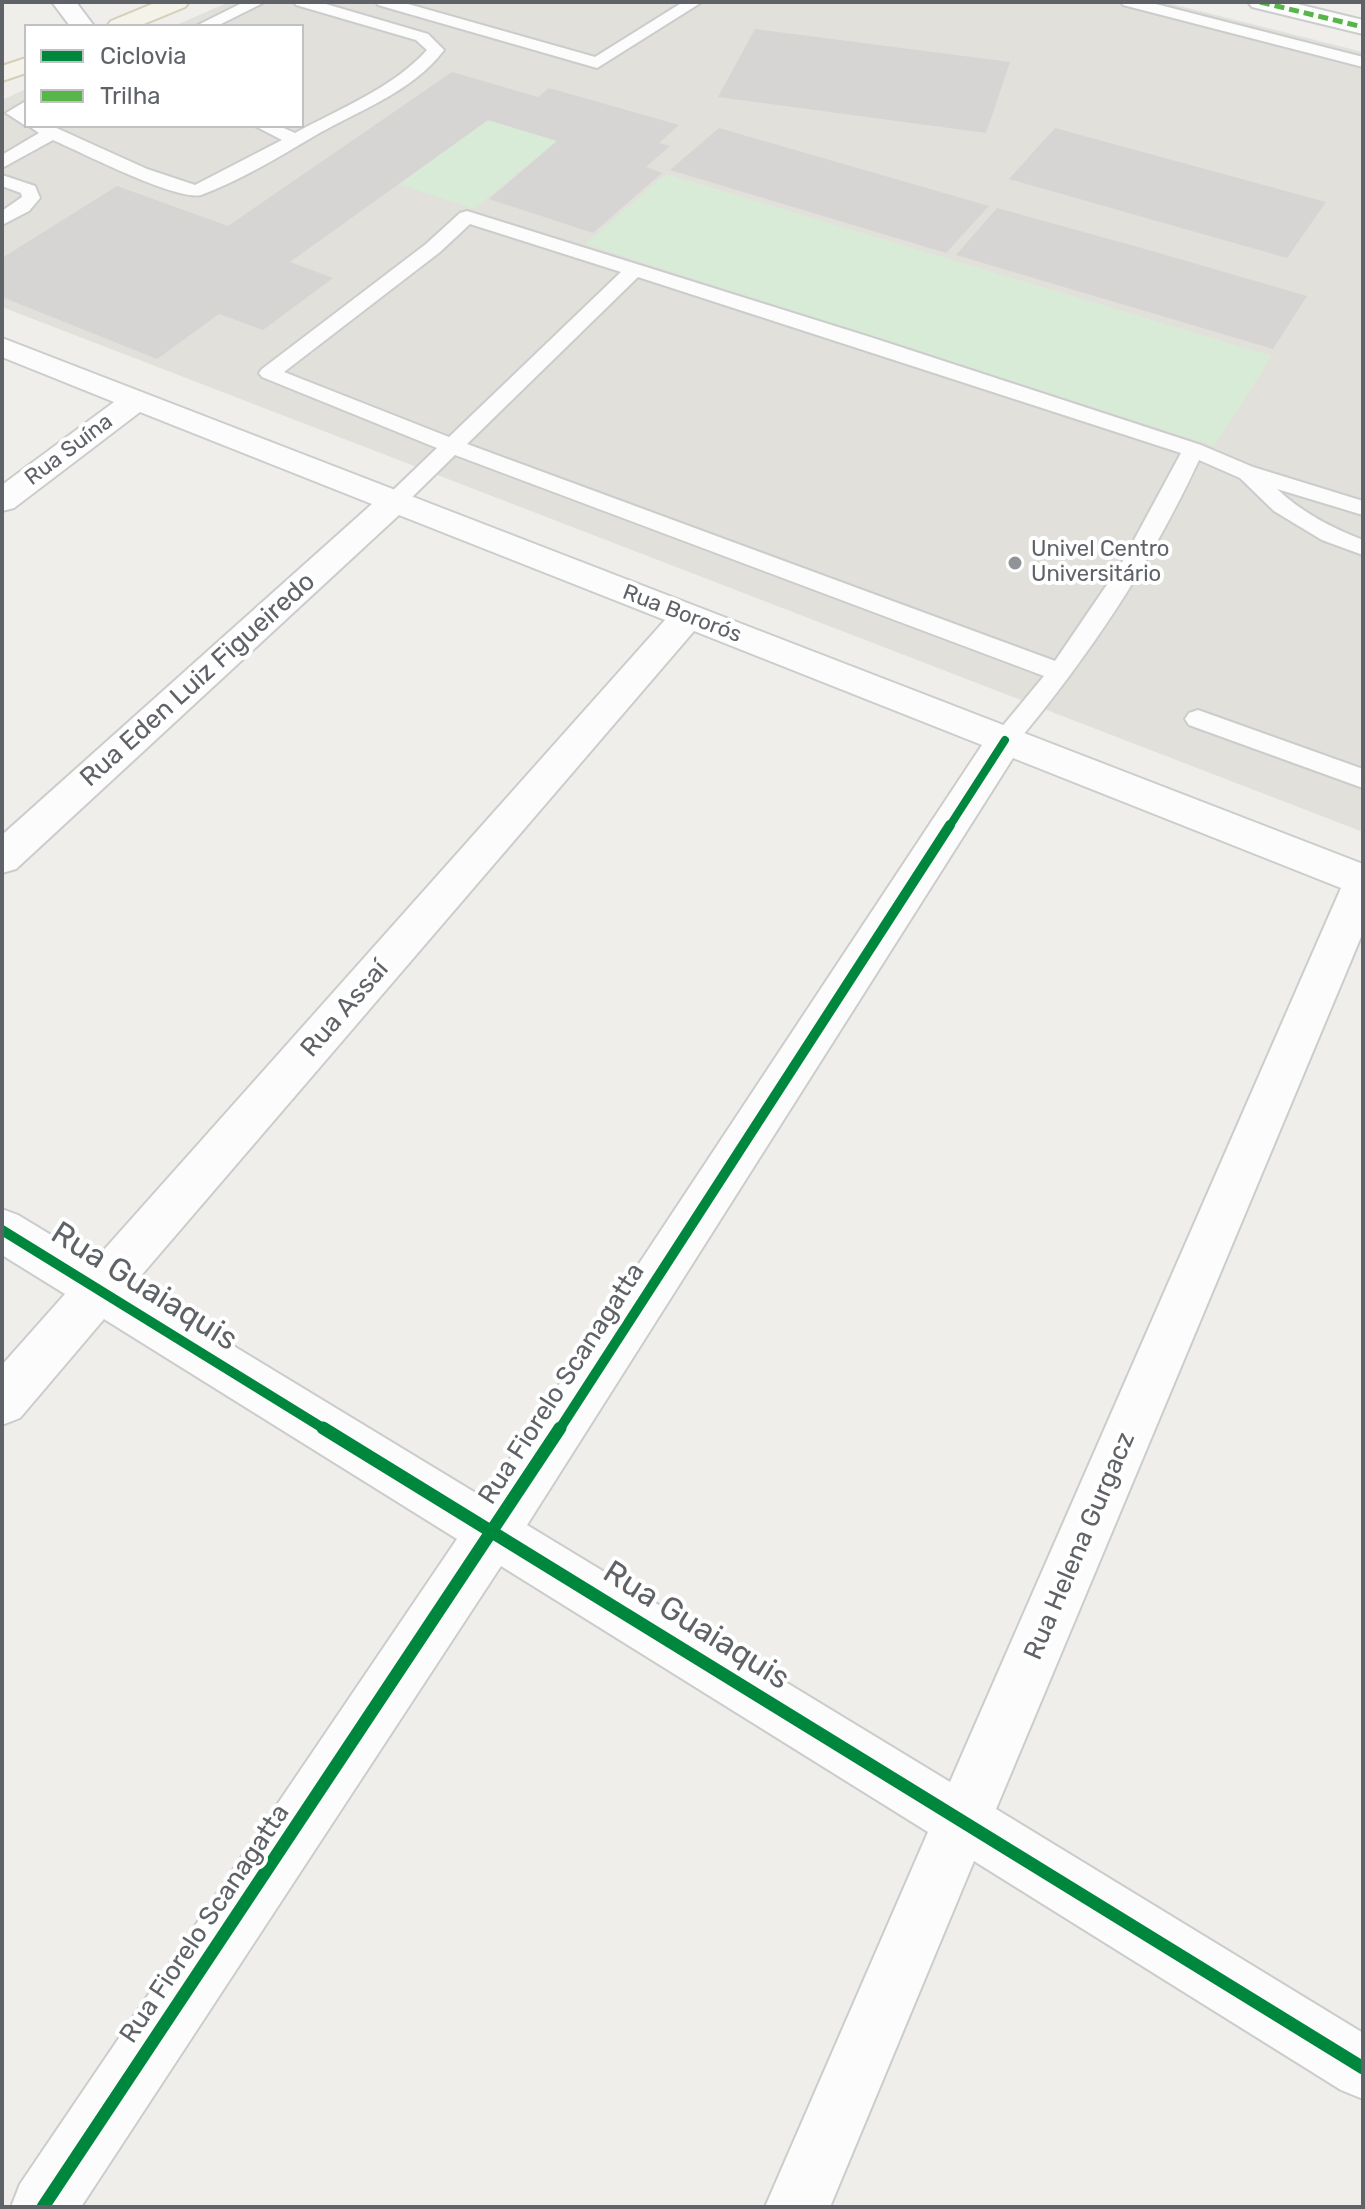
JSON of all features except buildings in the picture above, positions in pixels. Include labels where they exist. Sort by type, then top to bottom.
[{"type":"main road","points":[[124,24],[177,2]]},
{"type":"main road","points":[[2,74],[24,66]]},
{"type":"street","points":[[64,2],[80,24]]},
{"type":"street","points":[[1260,2],[1363,27]]},
{"type":"street","name":"Rua Bororós","points":[[2,347],[1363,882]]},
{"type":"street","name":"Rua Suína","points":[[2,501],[136,400]]},
{"type":"street","name":"Rua Eden Luiz Figueiredo","points":[[2,858],[395,501]]},
{"type":"street","name":"Rua Assaí","points":[[2,1401],[688,616]]},
{"type":"street","name":"Rua Fiorelo Scanagatta","points":[[43,2207],[493,1531],[1005,740]]},
{"type":"street","name":"Rua Helena Gurgacz","points":[[797,2207],[1363,882]]},
{"type":"street","name":"Rua Guaiaquis","points":[[2,1230],[1363,2068]]},
{"type":"lane","points":[[208,24],[257,2]]},
{"type":"lane","points":[[2,163],[23,150],[45,129],[141,173],[195,191],[205,189],[298,140],[420,68],[436,50],[415,35],[372,23],[328,5],[302,2]]},
{"type":"lane","points":[[1129,2],[1363,62]]},
{"type":"lane","points":[[372,23],[393,4],[597,63],[690,5]]},
{"type":"lane","points":[[24,107],[15,113],[24,120]]},
{"type":"lane","points":[[269,128],[298,140]]},
{"type":"lane","points":[[2,143],[23,150]]},
{"type":"lane","points":[[2,180],[29,190],[31,198],[2,219]]},
{"type":"lane","points":[[1059,672],[452,446],[269,373],[433,248],[467,217],[863,341],[1193,450],[1248,473],[1363,508]]},
{"type":"lane","points":[[395,501],[634,270]]},
{"type":"lane","points":[[1005,740],[1044,695],[1126,572],[1176,489],[1193,450]]},
{"type":"lane","points":[[1248,473],[1282,506],[1330,535],[1363,548]]},
{"type":"lane","points":[[1282,506],[1296,487]]},
{"type":"lane","points":[[1198,719],[1363,779]]},
{"type":"shaded area","name":"Univel Centro Universitário","points":[[229,2],[1164,2],[1363,52],[1363,832],[2,307],[2,100],[24,90],[24,128],[304,128],[304,24],[179,24]]},
{"type":"green space","points":[[488,120],[557,141],[474,209],[399,184]]},
{"type":"green space","points":[[666,174],[1272,356],[1214,446],[585,244]]},
{"type":"marked path","points":[[1260,2],[1363,27]]},
{"type":"cycle path","points":[[43,2207],[493,1531],[1005,740]]},
{"type":"cycle path","points":[[2,1230],[1363,2068]]},
{"type":"place","name":"Univel Centro Universitário","points":[[1015,563]]}]
